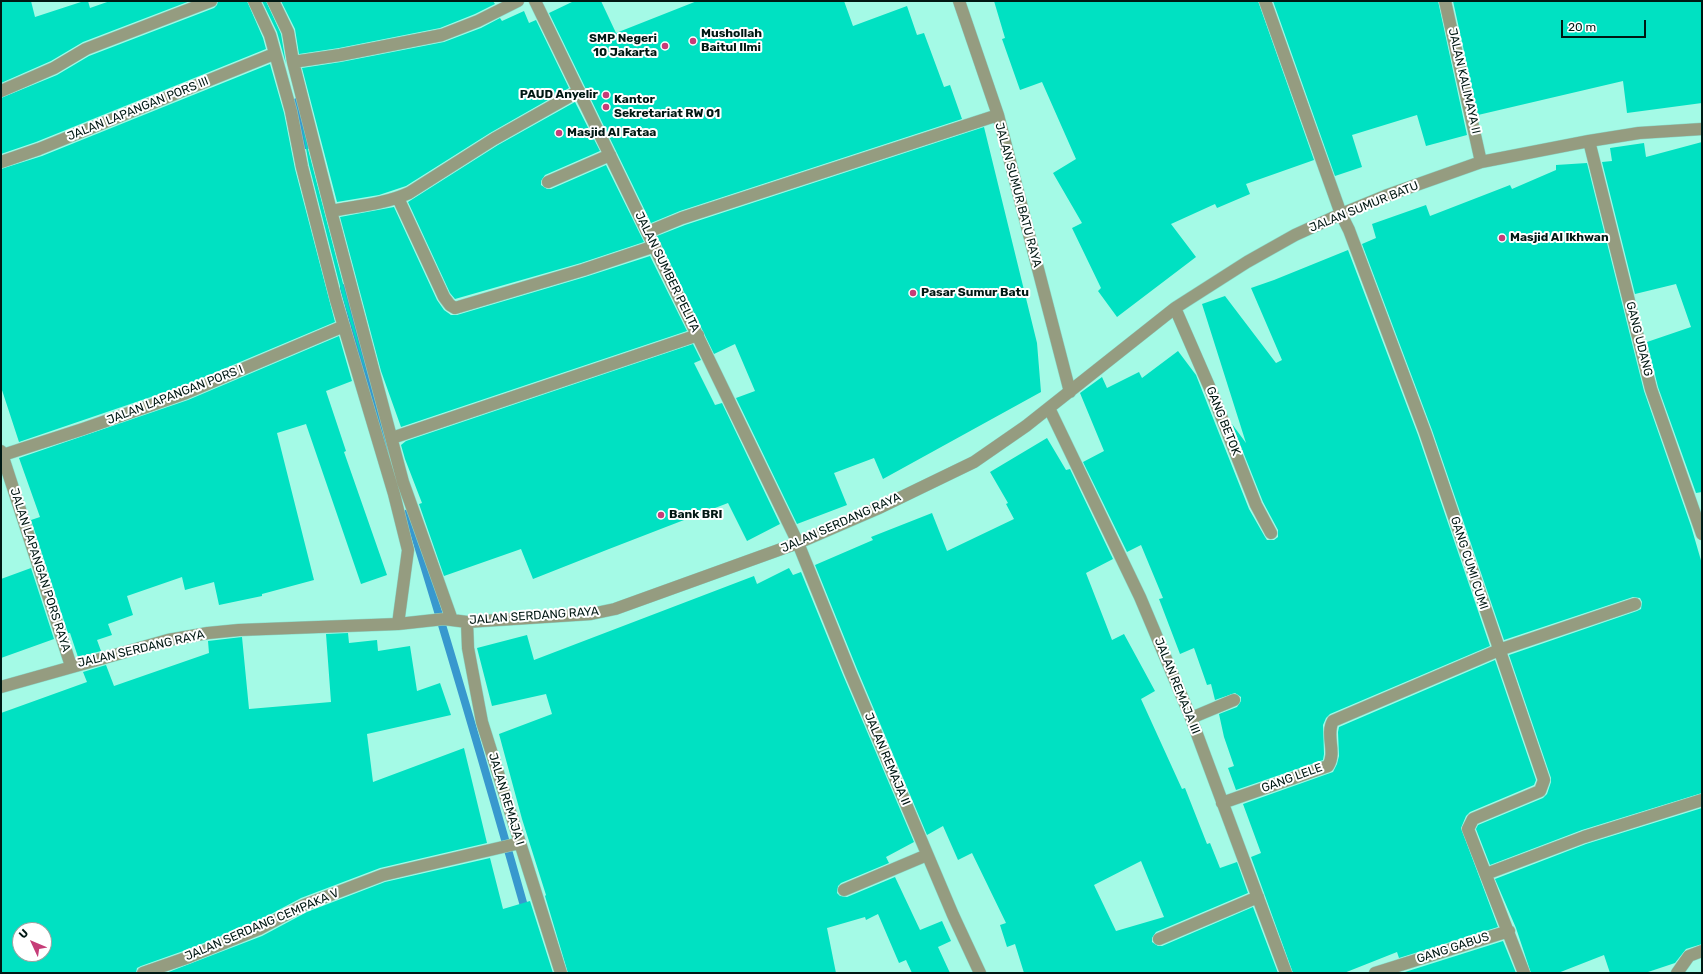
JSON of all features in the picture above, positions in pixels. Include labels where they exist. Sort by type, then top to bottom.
[{"type":"street","points":[[1,90],[54,68],[86,50],[211,1]]},
{"type":"street","points":[[254,1],[270,35],[274,54],[291,111],[302,167],[344,326],[394,494],[408,550],[398,624]]},
{"type":"street","points":[[273,1],[288,32],[293,62],[331,211],[403,482],[448,620]]},
{"type":"street","points":[[293,62],[340,55],[442,34],[478,21],[518,1]]},
{"type":"street","name":"JALAN SUMBER PELITA","points":[[535,1],[655,246],[798,544]]},
{"type":"street","name":"JALAN SUMUR BATU RAYA","points":[[959,1],[998,115],[1070,392]]},
{"type":"street","name":"GANG CUMI CUMI","points":[[1265,1],[1341,214],[1349,230],[1426,432],[1498,650],[1544,780],[1540,791],[1473,819],[1468,829],[1509,931],[1524,973]]},
{"type":"street","name":"JALAN KALIMAYA II","points":[[1445,1],[1481,162]]},
{"type":"street","name":"JALAN LAPANGAN PORS III","points":[[1,162],[39,150],[274,54]]},
{"type":"street","points":[[331,211],[379,203],[398,198],[438,176],[494,139],[579,91]]},
{"type":"street","points":[[648,232],[682,218],[998,115]]},
{"type":"street","name":"JALAN SUMUR BATU","points":[[1070,392],[1175,308],[1246,262],[1295,235],[1341,214],[1385,196],[1481,162],[1589,141],[1639,134],[1702,129]]},
{"type":"street","name":"GANG UDANG","points":[[1589,141],[1651,389],[1702,534]]},
{"type":"street","points":[[548,182],[610,155]]},
{"type":"street","points":[[398,198],[444,298],[455,308],[583,270],[655,246]]},
{"type":"street","name":"GANG BETOK","points":[[1175,308],[1212,393],[1256,505],[1271,533]]},
{"type":"street","name":"JALAN LAPANGAN PORS I","points":[[2,453],[83,429],[186,393],[344,326]]},
{"type":"street","points":[[392,438],[501,400],[568,380],[698,335]]},
{"type":"street","name":"JALAN SERDANG RAYA","points":[[1,687],[168,640],[208,633],[239,630],[398,624],[448,620],[467,622],[591,614],[615,609],[798,544],[879,508],[974,462],[1026,426],[1070,392]]},
{"type":"street","name":"JALAN REMAJA III","points":[[1049,408],[1140,597],[1191,718],[1286,973]]},
{"type":"street","name":"JALAN LAPANGAN PORS RAYA","points":[[2,453],[72,666]]},
{"type":"street","name":"JALAN REMAJA II","points":[[798,544],[927,855],[980,973]]},
{"type":"street","points":[[1498,650],[1635,604]]},
{"type":"street","name":"JALAN REMAJA I","points":[[467,622],[468,648],[482,722],[515,845],[561,973]]},
{"type":"street","name":"GANG LELE","points":[[1222,803],[1328,766],[1332,757],[1330,730],[1333,721],[1498,650]]},
{"type":"street","points":[[1191,718],[1234,700]]},
{"type":"street","points":[[1486,874],[1584,837],[1702,800]]},
{"type":"street","name":"JALAN SERDANG CEMPAKA V","points":[[144,973],[259,929],[304,904],[383,875],[515,845]]},
{"type":"street","points":[[844,890],[927,855]]},
{"type":"street","points":[[1159,939],[1258,897]]},
{"type":"street","name":"GANG GABUS","points":[[1374,973],[1509,931]]},
{"type":"street","points":[[1677,973],[1689,956],[1702,951]]},
{"type":"building","points":[[1,1],[31,1],[35,17],[84,1],[88,1],[90,8],[110,1],[190,1],[83,42],[51,61],[1,83]]},
{"type":"building","points":[[218,1],[247,1],[263,38],[266,49],[36,142],[1,154],[1,98],[57,75],[89,56],[214,8]]},
{"type":"building","points":[[262,1],[266,1],[281,34],[286,64],[277,32]]},
{"type":"building","points":[[281,1],[493,1],[495,4],[440,28],[339,48],[299,54],[295,29]]},
{"type":"building","points":[[574,1],[601,1],[616,33],[697,1],[844,1],[853,26],[907,6],[917,35],[924,33],[944,87],[950,85],[962,119],[680,211],[651,223],[549,13]]},
{"type":"building","points":[[994,1],[1258,1],[1314,160],[1246,184],[1250,194],[1217,208],[1215,204],[1171,224],[1196,257],[1117,317],[1098,291],[1101,288],[1072,228],[1082,223],[1053,173],[1076,159],[1042,82],[1020,90],[1002,39],[1005,38]]},
{"type":"building","points":[[1273,1],[1438,1],[1467,135],[1426,146],[1417,115],[1352,135],[1362,167],[1335,176]]},
{"type":"building","points":[[1453,1],[1702,1],[1702,103],[1627,113],[1623,81],[1478,115]]},
{"type":"building","points":[[524,11],[529,23],[536,20],[569,88],[490,133],[406,186],[379,195],[337,202],[302,68],[444,42],[481,28],[500,18],[502,21]]},
{"type":"building","points":[[270,64],[284,113],[295,169],[335,322],[183,386],[19,442],[1,387],[1,169],[42,156]]},
{"type":"building","points":[[575,102],[600,151],[545,175],[541,181],[541,185],[547,189],[551,189],[606,165],[644,242],[581,263],[455,299],[450,293],[408,202],[498,145]]},
{"type":"building","points":[[302,126],[367,376],[343,298],[309,165]]},
{"type":"building","points":[[984,127],[1037,343],[1041,392],[883,479],[874,458],[834,473],[847,505],[797,524],[736,398],[755,391],[735,344],[714,354],[657,236],[685,225]]},
{"type":"building","points":[[1702,142],[1702,492],[1696,493],[1658,387],[1647,342],[1691,327],[1676,284],[1635,294],[1602,162],[1612,161],[1610,148],[1644,143],[1646,157]]},
{"type":"building","points":[[1587,163],[1644,391],[1691,526],[1702,564],[1702,793],[1582,830],[1490,865],[1476,829],[1478,825],[1543,798],[1547,794],[1551,782],[1551,778],[1509,655],[1637,611],[1641,609],[1642,602],[1640,598],[1633,597],[1504,640],[1432,430],[1362,244],[1376,238],[1372,224],[1426,205],[1430,216],[1510,185],[1512,189],[1556,170],[1556,165]]},
{"type":"building","points":[[394,207],[437,300],[444,310],[451,315],[457,315],[650,256],[687,331],[401,427],[381,371],[340,217]]},
{"type":"building","points":[[1348,250],[1418,435],[1490,646],[1330,714],[1326,718],[1323,725],[1323,760],[1236,790],[1228,768],[1234,766],[1224,737],[1219,714],[1237,707],[1241,701],[1241,697],[1235,693],[1215,700],[1211,684],[1207,685],[1194,648],[1180,654],[1159,599],[1163,598],[1141,545],[1127,552],[1083,462],[1104,451],[1080,393],[1102,377],[1107,388],[1139,372],[1142,378],[1178,351],[1196,375],[1249,509],[1267,540],[1274,540],[1278,537],[1278,530],[1263,502],[1232,424],[1246,443],[1202,304],[1225,296],[1276,363],[1282,360],[1251,288]]},
{"type":"building","points":[[339,336],[352,381],[326,391],[346,451],[344,452],[387,575],[361,584],[306,424],[277,433],[314,580],[262,594],[262,596],[219,605],[214,582],[185,590],[182,577],[127,596],[133,615],[108,624],[112,635],[97,640],[101,651],[78,657],[70,633],[68,633],[31,520],[40,517],[19,458],[188,400]]},
{"type":"building","points":[[693,344],[701,360],[694,363],[715,405],[722,403],[780,524],[747,541],[728,503],[533,579],[521,549],[444,576],[419,504],[422,503],[401,445],[406,441]]},
{"type":"building","points":[[1047,438],[1066,470],[1070,469],[1113,559],[1086,573],[1112,640],[1124,634],[1155,691],[1141,699],[1182,789],[1185,788],[1207,844],[1210,843],[1220,868],[1237,862],[1248,893],[1156,932],[1152,938],[1152,942],[1158,946],[1162,946],[1253,907],[1278,973],[1024,973],[1015,944],[1007,947],[1000,925],[1006,923],[972,853],[958,860],[943,826],[927,835],[815,565],[873,540],[871,537],[932,513],[947,551],[1014,519],[1006,504],[1008,503],[990,472]],"holes":[[[1141,861],[1164,917],[1116,931],[1094,885]]]},
{"type":"building","points":[[31,568],[54,639],[1,658],[1,579]]},
{"type":"building","points":[[789,568],[793,575],[801,572],[914,842],[886,857],[889,863],[841,883],[838,886],[837,893],[840,896],[847,897],[895,877],[920,930],[942,921],[951,941],[938,947],[950,973],[912,973],[906,960],[899,963],[878,914],[866,920],[865,917],[827,928],[836,973],[568,973],[545,896],[546,895],[522,819],[499,734],[552,714],[546,694],[492,706],[477,648],[527,635],[534,660],[754,576],[757,584]]},
{"type":"building","points":[[348,633],[349,643],[377,640],[378,651],[410,646],[417,691],[440,683],[451,715],[367,734],[373,782],[464,748],[487,843],[380,868],[301,898],[256,922],[141,966],[137,968],[136,973],[1,973],[1,713],[87,682],[83,672],[106,665],[114,686],[209,653],[208,641],[242,637],[249,709],[331,702],[326,634]]},
{"type":"building","points":[[1495,660],[1536,780],[1534,785],[1470,812],[1466,816],[1461,828],[1498,927],[1399,958],[1397,952],[1344,973],[1293,973],[1251,857],[1261,853],[1243,804],[1333,772],[1339,756],[1339,727]]},
{"type":"building","points":[[1702,808],[1702,944],[1686,949],[1675,963],[1645,973],[1610,973],[1604,955],[1558,973],[1531,973],[1516,928],[1495,879],[1586,844]]},
{"type":"building","points":[[490,858],[503,909],[530,901],[553,973],[166,973],[262,936],[307,912],[385,882]]},
{"type":"building","points":[[1503,941],[1516,973],[1405,973],[1405,972]]},
{"type":"waterway","points":[[297,102],[307,145]]},
{"type":"waterway","points":[[344,288],[389,451]]},
{"type":"waterway","points":[[408,513],[526,913]]},
{"type":"place","name":"Mushollah Baitul Ilmi","points":[[693,41]]},
{"type":"place","name":"SMP Negeri 10 Jakarta","points":[[665,46]]},
{"type":"place","name":"PAUD Anyelir","points":[[606,95]]},
{"type":"place","name":"Kantor Sekretariat RW 01","points":[[606,107]]},
{"type":"place","name":"Masjid Al Fataa","points":[[559,133]]},
{"type":"place","name":"Masjid Al Ikhwan","points":[[1502,238]]},
{"type":"place","name":"Pasar Sumur Batu","points":[[913,293]]},
{"type":"place","name":"Bank BRI","points":[[661,515]]}]
